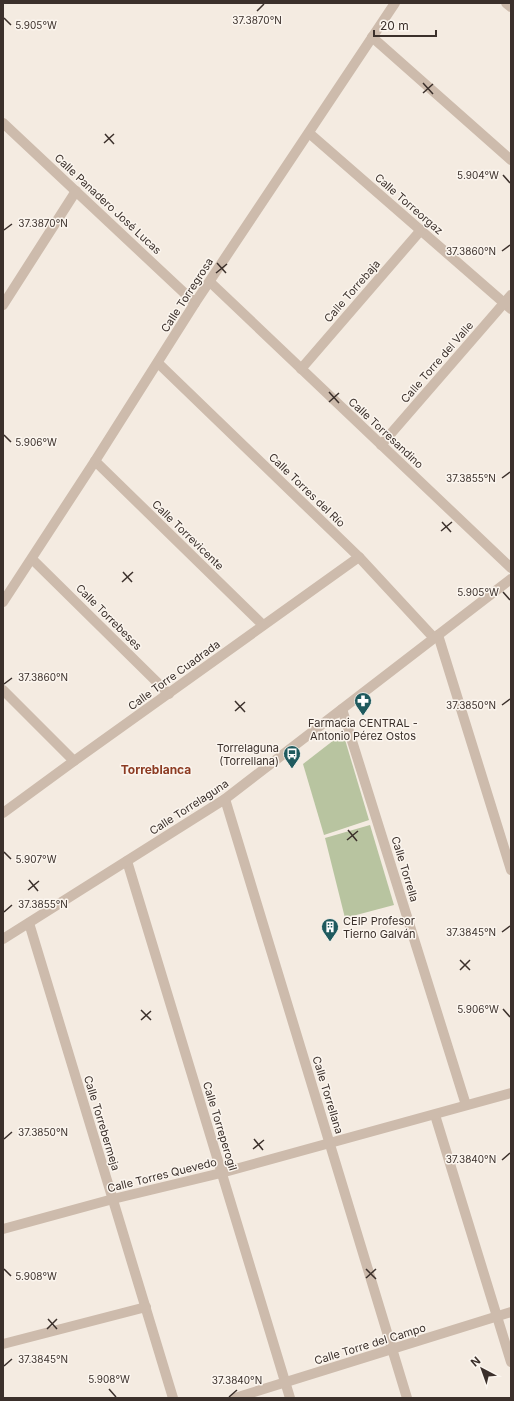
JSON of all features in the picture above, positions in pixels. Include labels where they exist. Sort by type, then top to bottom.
[{"type":"street","name":"Calle Torregrosa","points":[[3,602],[196,303],[395,3]]},
{"type":"street","points":[[506,3],[511,8]]},
{"type":"street","points":[[372,37],[511,160]]},
{"type":"street","name":"Calle Panadero José Lucas","points":[[3,123],[196,303]]},
{"type":"street","name":"Calle Torreorgaz","points":[[309,133],[508,306]]},
{"type":"street","points":[[3,305],[76,191]]},
{"type":"street","name":"Calle Torrebaja","points":[[301,369],[421,230]]},
{"type":"street","name":"Calle Torresandino","points":[[210,282],[511,568]]},
{"type":"street","name":"Calle Torre del Valle","points":[[381,445],[508,306],[511,295]]},
{"type":"street","name":"Calle Torres del Río","points":[[158,363],[359,557],[436,636]]},
{"type":"street","name":"Calle Torrevicente","points":[[95,461],[263,625]]},
{"type":"street","name":"Calle Torre Cuadrada","points":[[3,813],[359,557]]},
{"type":"street","name":"Calle Torrebeses","points":[[32,558],[169,694]]},
{"type":"street","name":"Calle Torrelaguna","points":[[3,939],[225,800],[511,579]]},
{"type":"street","points":[[436,636],[511,870]]},
{"type":"street","points":[[3,690],[74,761]]},
{"type":"street","name":"Calle Torrella","points":[[342,709],[466,1105]]},
{"type":"street","name":"Calle Torrellana","points":[[225,800],[406,1398]]},
{"type":"street","name":"Calle Torreperogil","points":[[127,861],[290,1398]]},
{"type":"street","name":"Calle Torrebermeja","points":[[29,923],[173,1398]]},
{"type":"street","name":"Calle Torres Quevedo","points":[[3,1229],[112,1199],[221,1173],[435,1115],[466,1105],[511,1094]]},
{"type":"street","points":[[435,1115],[511,1362]]},
{"type":"street","points":[[3,1344],[146,1307]]},
{"type":"street","name":"Calle Torre del Campo","points":[[235,1398],[511,1312]]},
{"type":"green space","points":[[343,733],[369,820],[324,835],[303,764]]},
{"type":"green space","points":[[370,825],[394,905],[345,918],[325,838]]},
{"type":"place","name":"Farmacia CENTRAL - Antonio Pérez Ostos","points":[[363,716]]},
{"type":"place","name":"Torrelaguna (Torrellana)","points":[[292,769]]},
{"type":"place","name":"CEIP Profesor Tierno Galván","points":[[330,942]]},
{"type":"district","name":"Torreblanca","points":[[156,769]]}]
